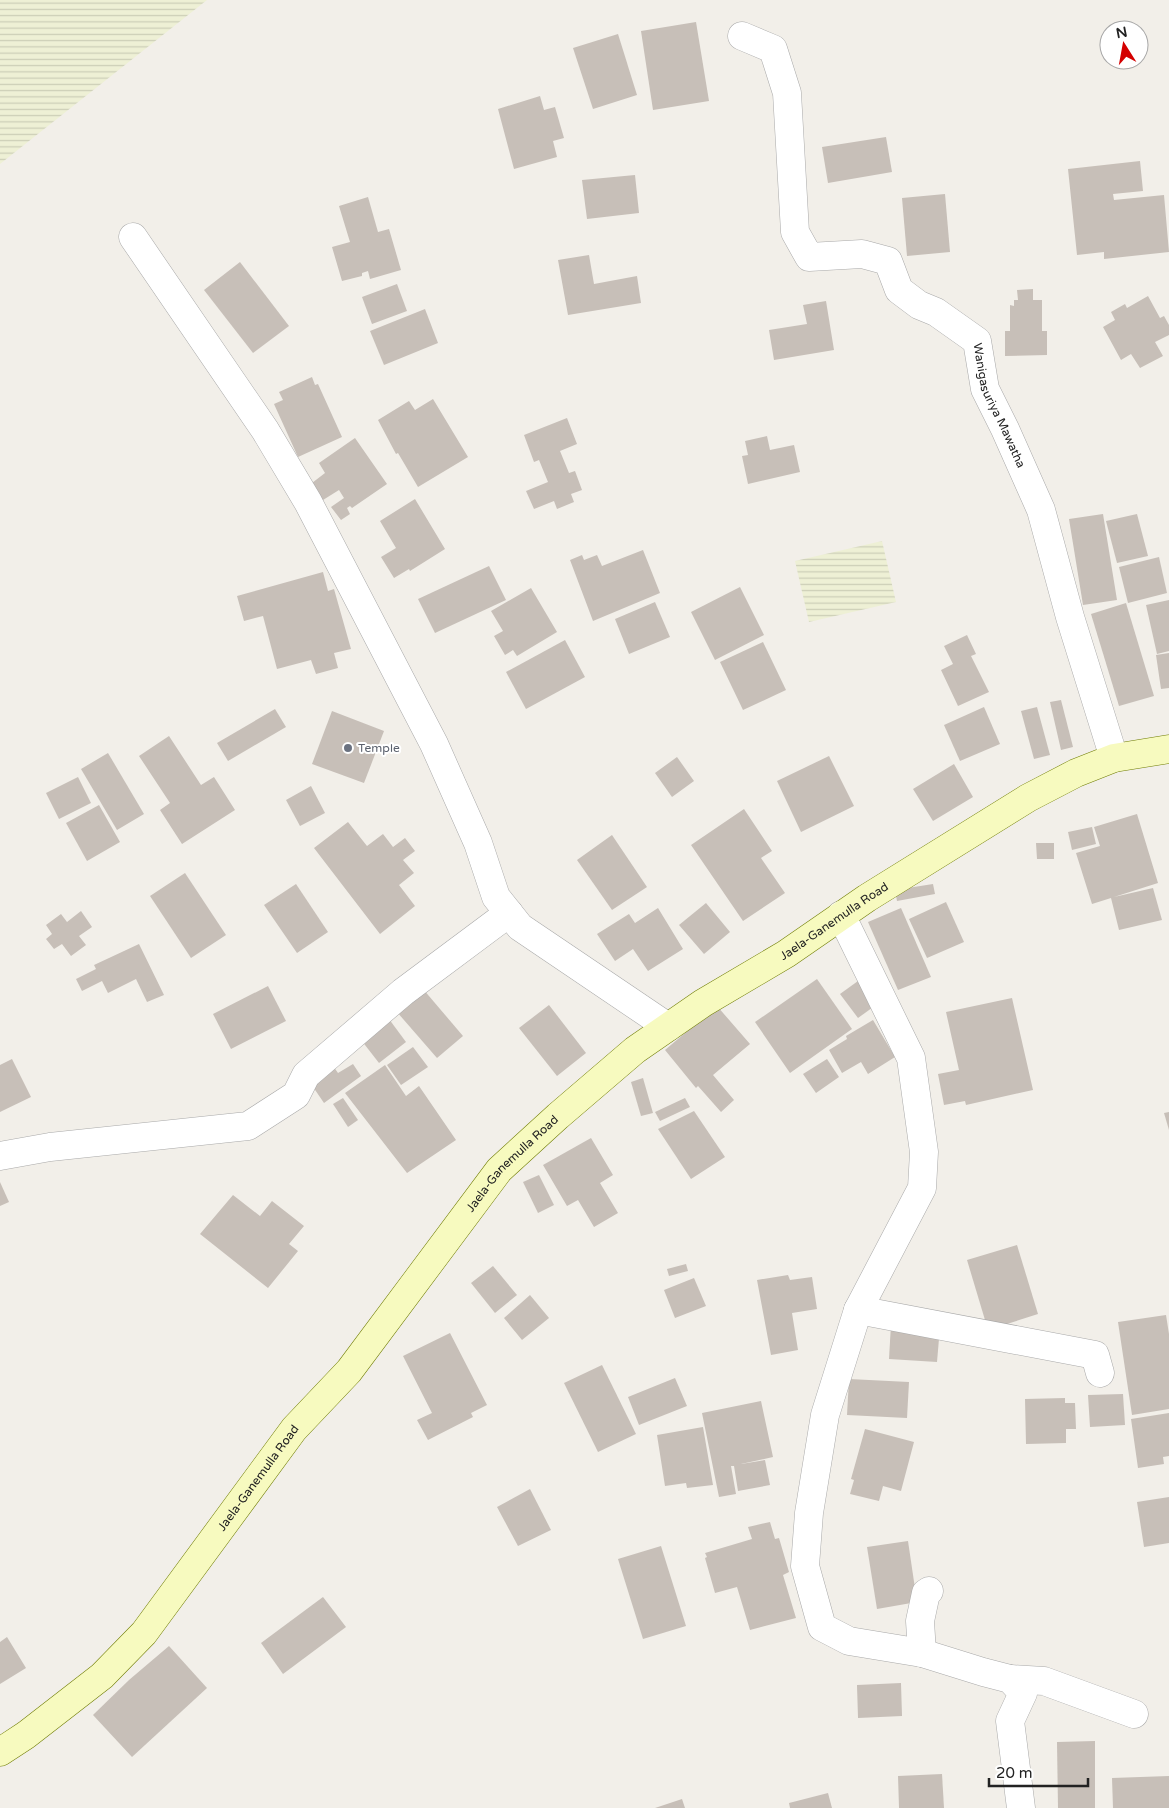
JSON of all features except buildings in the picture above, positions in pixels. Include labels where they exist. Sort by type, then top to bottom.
[{"type":"main road","name":"Jaela-Ganemulla Road","points":[[0,1752],[26,1735],[102,1676],[144,1632],[294,1429],[349,1370],[499,1170],[558,1116],[635,1050],[703,1003],[786,954],[944,849],[1028,798],[1076,773],[1114,758],[1169,749]]},
{"type":"street","name":"Wanigasuriya Mawatha","points":[[742,36],[773,49],[787,93],[795,232],[809,257],[862,254],[888,260],[899,290],[919,305],[936,312],[977,341],[985,389],[1006,429],[1041,510],[1070,617],[1114,758]]},
{"type":"street","points":[[133,237],[265,430],[308,502],[434,744],[478,843],[496,897],[520,927],[668,1027]]},
{"type":"street","points":[[0,1156],[50,1147],[248,1126],[296,1095],[306,1075],[403,992],[508,913]]},
{"type":"street","points":[[841,916],[911,1058],[924,1152],[922,1188],[858,1310],[825,1415],[808,1513],[805,1566],[822,1627],[849,1641],[922,1653],[1010,1679],[1044,1681],[1134,1714]]},
{"type":"street","points":[[858,1310],[1095,1355],[1100,1372]]},
{"type":"street","points":[[922,1653],[920,1621],[926,1593],[929,1591]]},
{"type":"street","points":[[1010,1679],[1023,1693],[1010,1721],[1021,1808]]},
{"type":"green space","points":[[0,0],[207,0],[0,164]]},
{"type":"green space","points":[[882,541],[896,602],[809,622],[795,561]]},
{"type":"place","name":"Temple","points":[[348,748]]}]
